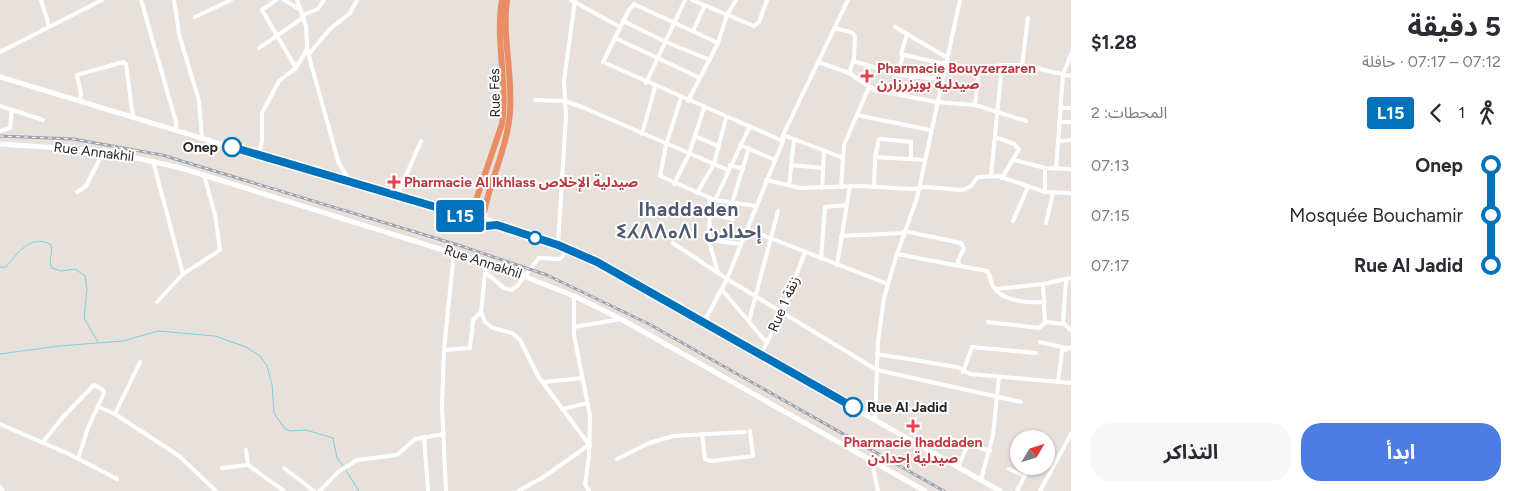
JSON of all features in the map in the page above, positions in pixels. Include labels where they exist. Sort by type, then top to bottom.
[{"type":"highway","name":"Rue Fés","points":[[469,215],[502,124],[504,110],[500,45],[502,0]]},
{"type":"highway","name":"Rue Fés","points":[[485,215],[491,181],[507,131],[510,110],[506,46],[507,0]]},
{"type":"main road","points":[[0,76],[350,183],[456,213],[485,215],[497,225],[568,249],[597,262],[1000,491]]},
{"type":"main road","name":"Rue Annakhil","points":[[0,144],[104,151],[153,161],[454,252],[574,296],[621,319],[925,491]]},
{"type":"main road","points":[[469,215],[474,227],[497,225]]},
{"type":"main road","name":"Rue Fés","points":[[481,226],[485,215]]},
{"type":"street","points":[[40,0],[49,26]]},
{"type":"street","points":[[0,45],[1,51],[102,0]]},
{"type":"street","points":[[141,0],[176,122],[176,130]]},
{"type":"street","points":[[174,0],[179,34],[199,100],[202,138]]},
{"type":"street","points":[[195,17],[231,0]]},
{"type":"street","points":[[276,0],[262,10],[296,68]]},
{"type":"street","points":[[284,0],[301,10]]},
{"type":"street","points":[[298,0],[303,16],[307,49],[338,160],[350,183]]},
{"type":"street","points":[[259,48],[303,16],[318,9],[324,0]]},
{"type":"street","points":[[309,54],[330,29],[350,13],[357,0]]},
{"type":"street","points":[[558,245],[565,101],[564,81],[574,0],[620,27]]},
{"type":"street","points":[[646,83],[685,0]]},
{"type":"street","points":[[692,0],[755,26],[767,1],[761,0]]},
{"type":"street","points":[[688,101],[718,44],[726,15],[736,0]]},
{"type":"street","points":[[704,322],[727,279],[783,142],[782,135],[848,0]]},
{"type":"street","points":[[875,420],[880,320],[888,284],[919,188],[944,63],[960,0]]},
{"type":"street","points":[[718,44],[634,4],[603,61],[604,64],[646,83],[783,142]]},
{"type":"street","points":[[693,31],[705,5]]},
{"type":"street","points":[[1022,65],[1028,18]]},
{"type":"street","points":[[624,21],[666,42],[710,60]]},
{"type":"street","points":[[895,26],[946,57]]},
{"type":"street","points":[[834,28],[855,35],[853,62],[849,73]]},
{"type":"street","points":[[898,74],[904,55],[901,54],[907,34]]},
{"type":"street","points":[[615,38],[700,78]]},
{"type":"street","points":[[259,155],[262,144],[262,112],[279,81],[296,68],[307,49]]},
{"type":"street","points":[[1056,169],[1063,75],[1071,54]]},
{"type":"street","points":[[904,55],[979,69],[1002,65],[1022,65],[1071,76]]},
{"type":"street","points":[[80,101],[78,74],[123,62],[126,64],[133,117]]},
{"type":"street","points":[[818,62],[849,73],[869,87],[936,102],[975,105],[997,114],[1026,121]]},
{"type":"street","points":[[853,62],[898,74],[941,79]]},
{"type":"street","points":[[991,176],[1002,65]]},
{"type":"street","points":[[975,105],[979,69]]},
{"type":"street","points":[[642,134],[655,87]]},
{"type":"street","points":[[841,187],[841,157],[844,144],[869,87]]},
{"type":"street","points":[[681,98],[666,145],[660,176],[674,184],[715,200],[756,206]]},
{"type":"street","points":[[534,100],[565,101],[728,170]]},
{"type":"street","points":[[0,106],[43,120]]},
{"type":"street","points":[[674,184],[689,154],[704,108]]},
{"type":"street","points":[[1060,108],[1071,108]]},
{"type":"street","points":[[0,131],[10,128],[12,110]]},
{"type":"street","points":[[857,115],[930,130]]},
{"type":"street","points":[[697,193],[714,164],[726,118]]},
{"type":"street","points":[[1059,122],[1071,122]]},
{"type":"street","points":[[715,200],[749,128]]},
{"type":"street","points":[[782,135],[841,157]]},
{"type":"street","points":[[695,136],[718,146]]},
{"type":"street","points":[[995,137],[1017,146],[1019,151],[1002,178]]},
{"type":"street","points":[[874,187],[875,157],[879,139],[911,142],[911,158]]},
{"type":"street","points":[[789,186],[794,140]]},
{"type":"street","points":[[1058,141],[1071,140]]},
{"type":"street","points":[[397,196],[421,141]]},
{"type":"street","points":[[740,145],[775,160]]},
{"type":"street","points":[[732,203],[749,148]]},
{"type":"street","points":[[78,192],[86,186],[104,151]]},
{"type":"street","points":[[822,188],[824,152]]},
{"type":"street","points":[[875,157],[925,160]]},
{"type":"street","points":[[1014,160],[1045,168],[1071,169]]},
{"type":"street","points":[[153,161],[182,274]]},
{"type":"street","points":[[730,165],[743,168]]},
{"type":"street","points":[[791,165],[823,168]]},
{"type":"street","points":[[1045,168],[1045,192]]},
{"type":"street","points":[[156,302],[182,274],[220,250],[215,215],[204,175]]},
{"type":"street","points":[[766,180],[789,186],[822,188],[850,186],[964,190],[978,177],[991,176],[1053,194],[1071,193]]},
{"type":"street","points":[[837,265],[850,186]]},
{"type":"street","points":[[1014,221],[1028,188]]},
{"type":"street","points":[[1046,223],[1053,194]]},
{"type":"street","points":[[710,198],[708,213],[709,240],[718,273]]},
{"type":"street","points":[[821,258],[825,207],[847,205]]},
{"type":"street","points":[[749,321],[754,296],[778,211]]},
{"type":"street","points":[[708,213],[733,219]]},
{"type":"street","points":[[747,230],[888,284]]},
{"type":"street","points":[[841,236],[904,232],[961,243],[964,248],[958,261],[960,266]]},
{"type":"street","points":[[709,240],[741,244]]},
{"type":"street","points":[[673,243],[754,296],[877,370],[1021,402]]},
{"type":"street","points":[[484,272],[508,290],[516,288],[535,261],[542,257],[562,258],[568,249]]},
{"type":"street","points":[[446,491],[442,406],[444,350],[454,252]]},
{"type":"street","name":"Rue 1 زنقة","points":[[761,354],[782,313],[805,252]]},
{"type":"street","points":[[897,254],[987,271],[996,290],[1017,300],[1045,302]]},
{"type":"street","points":[[486,263],[481,312],[489,325],[512,334],[520,340],[538,376],[545,382],[562,410],[589,446]]},
{"type":"street","points":[[996,290],[1066,281],[1071,278]]},
{"type":"street","points":[[1063,324],[1062,310],[1066,281]]},
{"type":"street","points":[[1043,284],[1045,323]]},
{"type":"street","points":[[722,290],[767,343]]},
{"type":"street","points":[[574,296],[574,327],[588,403],[589,446],[585,484],[589,491]]},
{"type":"street","points":[[444,350],[470,348],[473,320],[481,312]]},
{"type":"street","points":[[574,327],[621,319]]},
{"type":"street","points":[[988,322],[1038,328],[1045,323],[1063,324],[1071,330]]},
{"type":"street","points":[[1040,342],[1069,348]]},
{"type":"street","points":[[964,372],[972,347],[1036,353]]},
{"type":"street","points":[[1058,382],[1062,351],[1069,348]]},
{"type":"street","points":[[877,354],[957,367],[964,372],[1071,383]]},
{"type":"street","points":[[115,414],[140,362]]},
{"type":"street","points":[[982,480],[990,451],[999,377]]},
{"type":"street","points":[[545,382],[582,378]]},
{"type":"street","points":[[43,442],[93,385],[104,392],[99,407],[88,428],[78,459]]},
{"type":"street","points":[[562,410],[588,403]]},
{"type":"street","points":[[99,407],[115,414],[179,456],[216,491]]},
{"type":"street","points":[[0,424],[43,442],[117,479]]},
{"type":"street","points":[[617,459],[662,439],[702,434],[747,432],[752,456],[708,462],[704,457],[702,434]]},
{"type":"street","points":[[320,491],[340,470],[362,459],[397,454],[415,439],[444,434]]},
{"type":"street","points":[[1040,491],[1071,434]]},
{"type":"street","points":[[424,437],[428,491]]},
{"type":"street","points":[[946,437],[966,446],[970,444],[990,451]]},
{"type":"street","points":[[518,491],[542,478],[589,446]]},
{"type":"street","points":[[958,466],[966,446]]},
{"type":"street","points":[[246,450],[248,465]]},
{"type":"street","points":[[872,462],[878,491]]},
{"type":"street","points":[[222,468],[248,465],[284,491]]},
{"type":"street","points":[[284,468],[314,491]]},
{"type":"street","points":[[1009,469],[1025,476],[1017,491]]},
{"type":"street","points":[[0,487],[3,491]]},
{"type":"waterway","points":[[0,267],[6,267],[19,251],[30,243],[43,242],[50,244],[52,268],[61,271],[75,269],[85,276],[87,289],[84,318],[98,342]]},
{"type":"waterway","points":[[0,354],[59,346],[123,341],[158,331],[215,336],[246,347],[260,356],[267,366],[272,384],[274,413],[285,429],[291,431],[306,430],[333,438],[337,458],[343,466]]},
{"type":"waterway","points":[[345,469],[359,491]]},
{"type":"railway","points":[[0,136],[73,139],[162,155],[458,245],[547,275],[649,324],[944,491]]},
{"type":"bus line","name":"L15","points":[[232,147],[456,213],[468,220],[474,227],[497,225],[568,249],[597,262],[853,407]]},
{"type":"place","name":"Pharmacie Bouyzerzaren صيدلية بويزرزارن","points":[[867,76]]},
{"type":"place","name":"Onep","points":[[232,147]]},
{"type":"place","name":"Pharmacie Al Ikhlass صيدلية الإخلاص","points":[[394,182]]},
{"type":"place","name":"Rue Al Jadid","points":[[853,407]]},
{"type":"place","name":"Pharmacie Ihaddaden صيدلية إحدادن","points":[[913,426]]},
{"type":"district","name":"Ihaddaden ⵉⵃⴷⴷⴰⴷⵏ إحدادن","points":[[689,220]]}]
